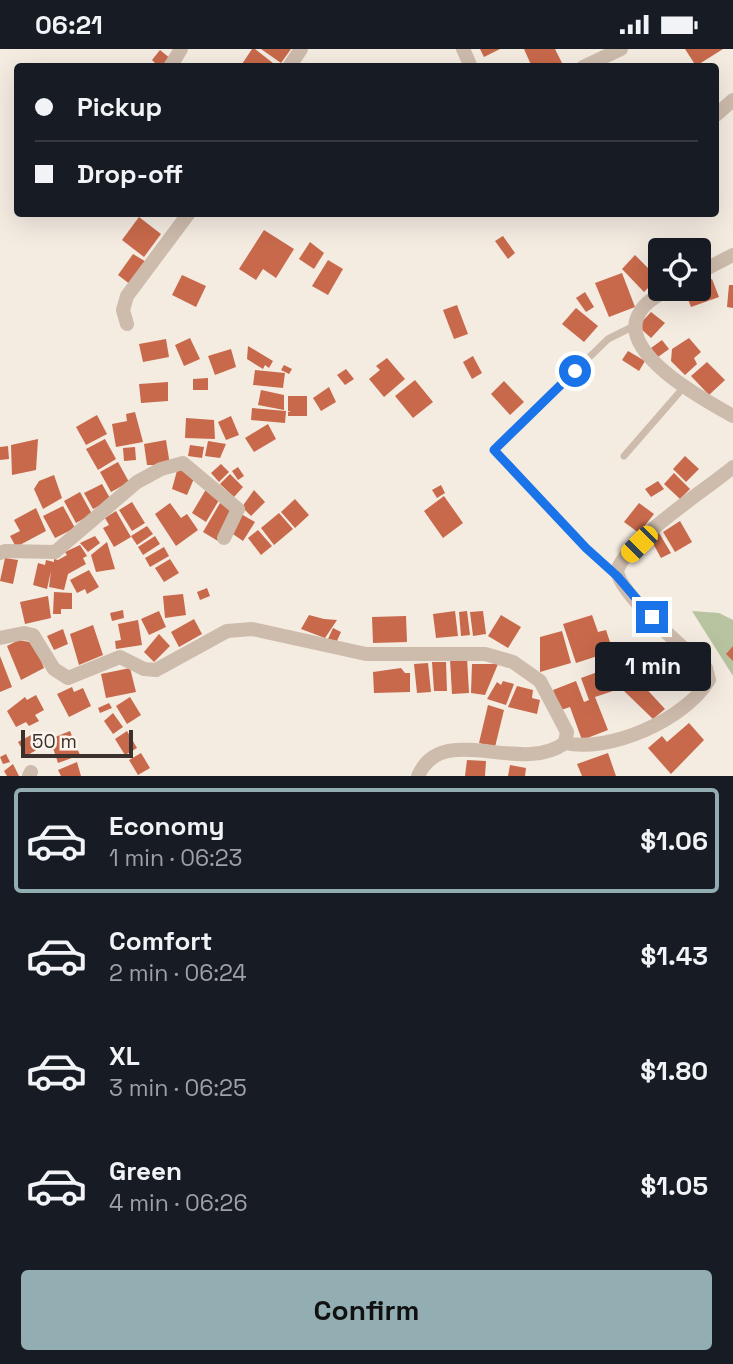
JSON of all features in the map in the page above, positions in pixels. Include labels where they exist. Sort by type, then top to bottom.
[{"type":"street","points":[[591,63],[621,49]]},
{"type":"street","points":[[719,112],[733,100]]},
{"type":"street","points":[[127,324],[123,310],[127,296],[186,217]]},
{"type":"street","points":[[711,266],[733,255]]},
{"type":"street","points":[[651,301],[634,326],[638,342],[699,399],[733,416]]},
{"type":"street","points":[[0,554],[5,551],[55,552],[137,482],[174,464],[183,463],[238,509],[224,538]]},
{"type":"street","points":[[565,743],[581,747],[632,736],[678,711],[709,680],[706,669],[636,602],[617,576],[620,563],[651,532],[733,467]]},
{"type":"street","points":[[0,638],[24,633],[33,635],[54,669],[68,678],[120,657],[144,669],[156,670],[227,631],[252,629],[366,654],[485,654],[513,662],[540,681],[567,732],[565,743],[554,754],[530,763],[446,753],[428,761],[418,776]]},
{"type":"lane","points":[[617,576],[586,548],[494,450],[608,339],[634,326]]},
{"type":"lane","points":[[624,456],[684,387]]},
{"type":"green space","points":[[692,611],[719,613],[733,620],[733,676]]},
{"type":"building","points":[[252,49],[255,49],[273,63],[243,63]]},
{"type":"building","points":[[261,49],[291,49],[281,63]]},
{"type":"building","points":[[480,49],[500,49],[484,57]]},
{"type":"building","points":[[524,49],[555,49],[562,63],[530,63]]},
{"type":"building","points":[[685,49],[723,49],[701,63],[694,63]]},
{"type":"building","points":[[160,50],[171,59],[168,63],[155,63],[152,60]]},
{"type":"building","points":[[139,217],[161,234],[144,257],[122,240]]},
{"type":"building","points":[[264,230],[294,249],[276,278],[263,269],[256,280],[239,269]]},
{"type":"building","points":[[503,236],[515,253],[508,259],[495,241]]},
{"type":"building","points":[[310,242],[324,253],[314,269],[299,259]]},
{"type":"building","points":[[133,254],[148,263],[131,285],[118,275]]},
{"type":"building","points":[[635,255],[648,268],[648,288],[644,292],[622,269]]},
{"type":"building","points":[[328,260],[343,269],[328,295],[312,286]]},
{"type":"building","points":[[622,273],[635,307],[609,317],[595,283]]},
{"type":"building","points":[[182,275],[206,286],[196,307],[172,295]]},
{"type":"building","points":[[711,279],[719,297],[711,300]]},
{"type":"building","points":[[729,285],[733,285],[733,308],[727,307]]},
{"type":"building","points":[[585,292],[594,307],[586,312],[576,298]]},
{"type":"building","points":[[689,301],[708,301],[691,307]]},
{"type":"building","points":[[457,305],[468,334],[454,339],[443,310]]},
{"type":"building","points":[[576,308],[598,326],[584,342],[562,324]]},
{"type":"building","points":[[651,312],[665,323],[651,338],[638,326]]},
{"type":"building","points":[[190,338],[200,359],[184,366],[175,345]]},
{"type":"building","points":[[689,338],[701,352],[694,358],[697,364],[685,375],[671,361],[672,349]]},
{"type":"building","points":[[166,339],[169,357],[143,362],[139,344]]},
{"type":"building","points":[[662,340],[669,349],[658,357],[651,348]]},
{"type":"building","points":[[248,346],[273,361],[269,368],[265,365],[263,369],[247,359]]},
{"type":"building","points":[[231,349],[236,367],[215,375],[208,356]]},
{"type":"building","points":[[628,351],[645,361],[639,371],[622,360]]},
{"type":"building","points":[[473,356],[482,373],[472,379],[463,362]]},
{"type":"building","points":[[387,358],[405,379],[384,397],[369,379],[380,370],[376,366]]},
{"type":"building","points":[[707,362],[725,380],[709,395],[691,376]]},
{"type":"building","points":[[284,365],[292,369],[289,374],[281,370]]},
{"type":"building","points":[[346,369],[354,379],[345,385],[337,375]]},
{"type":"building","points":[[255,370],[285,373],[283,388],[253,385]]},
{"type":"building","points":[[208,378],[208,390],[193,390],[193,379]]},
{"type":"building","points":[[415,380],[433,402],[413,418],[395,396]]},
{"type":"building","points":[[504,381],[524,402],[510,415],[491,394]]},
{"type":"building","points":[[168,382],[168,401],[141,403],[139,384]]},
{"type":"building","points":[[329,387],[336,402],[321,411],[313,398]]},
{"type":"building","points":[[261,390],[284,395],[284,410],[258,405]]},
{"type":"building","points":[[288,396],[307,396],[307,416],[288,416],[288,412],[291,412],[288,411]]},
{"type":"building","points":[[252,408],[286,411],[285,423],[251,420]]},
{"type":"building","points":[[135,412],[143,442],[116,447],[112,424],[127,421],[126,414]]},
{"type":"building","points":[[97,415],[107,434],[86,445],[76,427]]},
{"type":"building","points":[[231,416],[239,435],[226,440],[218,422]]},
{"type":"building","points":[[186,418],[214,420],[215,439],[185,438]]},
{"type":"building","points":[[268,424],[276,439],[254,452],[245,438]]},
{"type":"building","points":[[38,439],[36,470],[12,475],[11,445]]},
{"type":"building","points":[[105,439],[116,459],[98,470],[86,449]]},
{"type":"building","points":[[166,440],[170,465],[147,465],[144,444]]},
{"type":"building","points":[[208,441],[226,444],[220,458],[205,456]]},
{"type":"building","points":[[190,445],[204,447],[202,458],[188,456]]},
{"type":"building","points":[[8,446],[9,459],[0,460],[0,447]]},
{"type":"building","points":[[135,447],[136,460],[124,461],[123,448]]},
{"type":"building","points":[[685,456],[699,469],[686,482],[673,469]]},
{"type":"building","points":[[118,462],[129,482],[111,492],[100,472]]},
{"type":"building","points":[[221,464],[229,472],[219,482],[211,473]]},
{"type":"building","points":[[178,467],[196,474],[187,495],[172,489]]},
{"type":"building","points":[[238,467],[244,476],[238,480],[232,471]]},
{"type":"building","points":[[674,473],[690,489],[680,499],[664,484]]},
{"type":"building","points":[[230,474],[243,487],[234,497],[220,484]]},
{"type":"building","points":[[54,475],[62,498],[43,509],[34,489],[39,481]]},
{"type":"building","points":[[658,481],[664,489],[651,497],[645,489]]},
{"type":"building","points":[[102,484],[111,500],[93,509],[84,493]]},
{"type":"building","points":[[441,485],[445,493],[437,498],[432,490]]},
{"type":"building","points":[[208,486],[222,495],[206,522],[192,513]]},
{"type":"building","points":[[254,490],[265,502],[251,516],[242,507]]},
{"type":"building","points":[[80,492],[92,514],[76,523],[64,501]]},
{"type":"building","points":[[444,496],[463,523],[443,538],[424,511]]},
{"type":"building","points":[[295,499],[309,515],[295,528],[281,512]]},
{"type":"building","points":[[132,502],[145,523],[132,531],[119,510]]},
{"type":"building","points":[[170,503],[181,518],[187,514],[198,530],[176,546],[155,514]]},
{"type":"building","points":[[220,503],[235,512],[218,541],[203,532]]},
{"type":"building","points":[[639,503],[654,514],[639,533],[624,522]]},
{"type":"building","points":[[63,506],[75,528],[55,538],[43,516]]},
{"type":"building","points":[[36,508],[46,531],[16,547],[10,536],[20,531],[14,520]]},
{"type":"building","points":[[116,511],[131,537],[114,547],[103,528],[109,525],[105,518]]},
{"type":"building","points":[[279,513],[293,529],[274,545],[261,528]]},
{"type":"building","points":[[241,514],[255,522],[243,541],[230,532]]},
{"type":"building","points":[[680,521],[692,542],[675,552],[663,532]]},
{"type":"building","points":[[147,526],[153,534],[137,545],[131,536]]},
{"type":"building","points":[[258,530],[272,546],[261,555],[248,538]]},
{"type":"building","points":[[659,533],[671,553],[661,558],[650,538]]},
{"type":"building","points":[[95,536],[100,543],[88,552],[80,543]]},
{"type":"building","points":[[155,536],[160,544],[143,555],[138,547]]},
{"type":"building","points":[[107,542],[115,569],[96,572],[91,555]]},
{"type":"building","points":[[80,545],[87,556],[83,558],[86,564],[68,574],[64,590],[49,587],[51,571],[47,589],[33,585],[38,563],[45,565],[46,560],[54,562],[54,559],[58,560],[67,555],[65,552]]},
{"type":"building","points":[[164,547],[169,556],[150,567],[145,558]]},
{"type":"building","points":[[5,558],[18,560],[13,584],[0,581]]},
{"type":"building","points":[[170,559],[179,573],[164,582],[155,568]]},
{"type":"building","points":[[89,570],[99,587],[87,594],[85,589],[77,593],[70,580]]},
{"type":"building","points":[[207,588],[210,596],[200,600],[197,592]]},
{"type":"building","points":[[54,592],[72,593],[72,609],[61,609],[61,614],[53,614]]},
{"type":"building","points":[[183,594],[186,615],[165,618],[163,596]]},
{"type":"building","points":[[48,596],[51,618],[25,624],[20,602]]},
{"type":"building","points":[[123,610],[124,618],[112,621],[110,613]]},
{"type":"building","points":[[159,611],[166,627],[149,635],[141,619]]},
{"type":"building","points":[[455,611],[458,636],[436,638],[433,614]]},
{"type":"building","points":[[467,611],[470,635],[461,636],[459,612]]},
{"type":"building","points":[[483,611],[486,634],[473,636],[470,612]]},
{"type":"building","points":[[309,615],[337,620],[325,638],[301,629]]},
{"type":"building","points":[[501,615],[521,627],[508,648],[488,636]]},
{"type":"building","points":[[592,615],[598,632],[606,630],[613,651],[576,663],[563,624]]},
{"type":"building","points":[[406,616],[407,642],[373,643],[372,617]]},
{"type":"building","points":[[194,619],[202,634],[179,647],[171,632]]},
{"type":"building","points":[[138,620],[142,645],[116,649],[115,641],[121,640],[118,624]]},
{"type":"building","points":[[93,625],[103,655],[79,665],[70,634]]},
{"type":"building","points":[[333,628],[341,632],[336,643],[328,639]]},
{"type":"building","points":[[63,629],[68,644],[54,650],[47,636]]},
{"type":"building","points":[[562,631],[571,663],[540,672],[540,637]]},
{"type":"building","points":[[159,634],[170,646],[154,662],[144,652]]},
{"type":"building","points":[[19,640],[34,643],[44,668],[21,680],[7,646]]},
{"type":"building","points":[[733,646],[733,661],[726,654]]},
{"type":"building","points":[[0,656],[12,687],[0,692]]},
{"type":"building","points":[[467,658],[469,693],[452,694],[450,659]]},
{"type":"building","points":[[432,662],[446,662],[447,691],[434,691]]},
{"type":"building","points":[[428,663],[431,692],[417,693],[414,664]]},
{"type":"building","points":[[472,664],[498,664],[485,695],[471,693]]},
{"type":"building","points":[[130,668],[136,692],[106,698],[101,674]]},
{"type":"building","points":[[401,668],[405,673],[410,673],[410,692],[374,693],[373,672]]},
{"type":"building","points":[[606,669],[613,691],[595,697],[608,730],[582,740],[570,707],[561,710],[553,690],[576,681],[584,702],[589,700],[581,678]]},
{"type":"building","points":[[503,681],[514,684],[506,705],[487,699],[497,682],[501,685]]},
{"type":"building","points":[[641,683],[665,709],[653,719],[624,691]]},
{"type":"building","points":[[517,686],[533,690],[532,698],[540,700],[537,714],[508,707]]},
{"type":"building","points":[[72,687],[74,692],[83,688],[91,706],[69,717],[57,694]]},
{"type":"building","points":[[36,695],[44,710],[35,715],[39,721],[29,726],[26,722],[16,727],[7,711],[25,697],[27,700]]},
{"type":"building","points":[[130,697],[141,715],[127,724],[116,706]]},
{"type":"building","points":[[109,703],[112,708],[100,713],[98,708]]},
{"type":"building","points":[[488,705],[504,710],[495,747],[479,743]]},
{"type":"building","points":[[113,713],[123,727],[113,734],[104,721]]},
{"type":"building","points":[[689,723],[704,740],[671,774],[648,748],[662,736],[667,742]]},
{"type":"building","points":[[70,731],[80,755],[58,763],[50,739]]},
{"type":"building","points":[[127,731],[137,748],[125,755],[115,739]]},
{"type":"building","points":[[33,734],[40,748],[26,756],[18,742]]},
{"type":"building","points":[[141,753],[150,768],[138,775],[129,760]]},
{"type":"building","points":[[608,753],[616,776],[582,776],[577,764]]},
{"type":"building","points":[[6,754],[10,762],[3,764],[0,757]]},
{"type":"building","points":[[467,760],[486,761],[485,776],[465,776]]},
{"type":"building","points":[[77,762],[81,776],[61,776],[58,770]]},
{"type":"building","points":[[13,764],[19,776],[7,776],[4,771]]},
{"type":"building","points":[[510,765],[526,768],[525,776],[508,776]]},
{"type":"route","points":[[575,371],[496,445],[494,450],[586,548],[617,576],[636,602],[652,617]]}]
